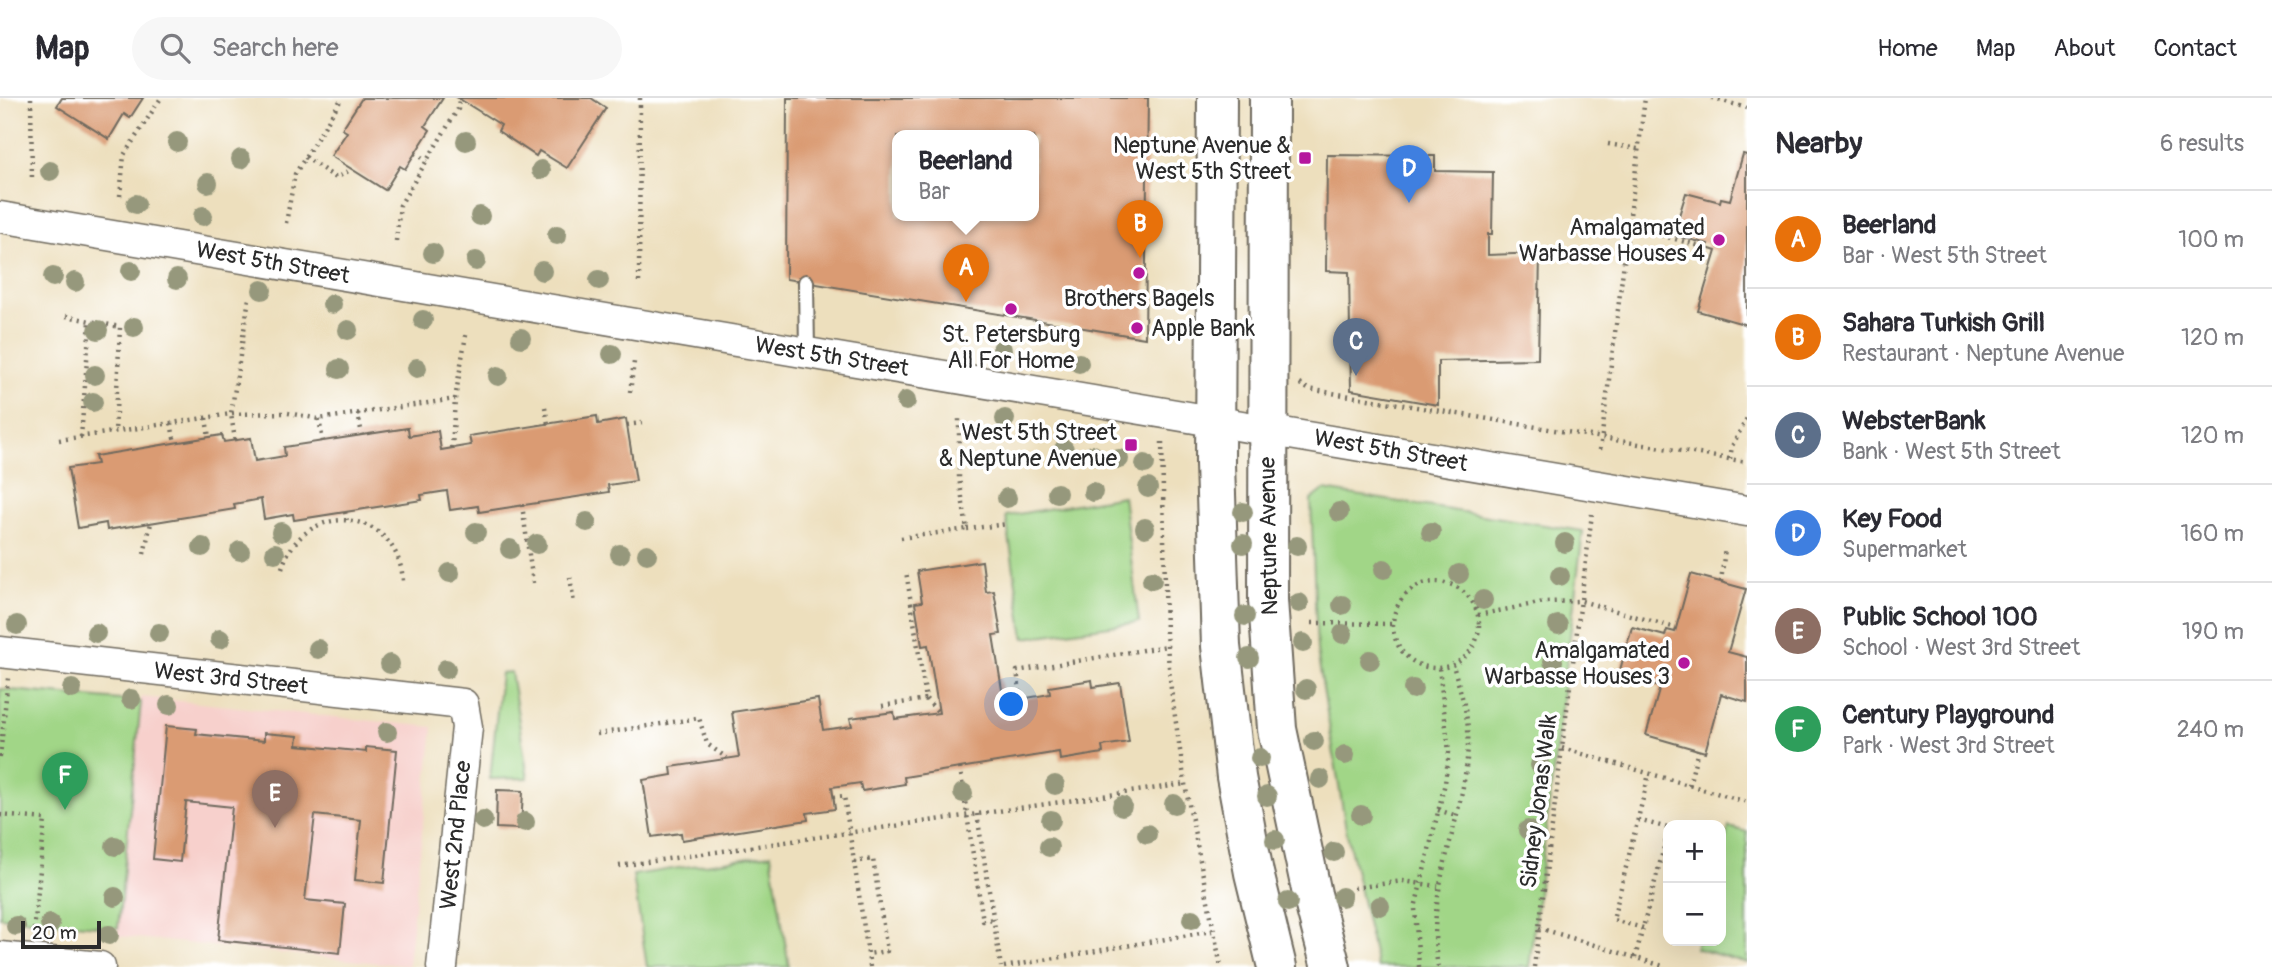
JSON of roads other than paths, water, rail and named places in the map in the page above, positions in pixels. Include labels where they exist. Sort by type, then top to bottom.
[{"type":"main road","points":[[1217,98],[1215,420],[1221,646],[1234,764],[1254,873],[1277,967]]},
{"type":"main road","name":"Neptune Avenue","points":[[1269,98],[1268,600],[1277,729],[1312,894],[1331,967]]},
{"type":"street","name":"West 5th Street","points":[[0,217],[1747,511]]},
{"type":"street","name":"West 3rd Street","points":[[4,665],[463,704]]},
{"type":"street","name":"West 2nd Place","points":[[442,967],[467,727],[463,704]]},
{"type":"street","points":[[0,957],[100,967]]},
{"type":"lane","points":[[806,282],[807,352]]},
{"type":"place","name":"Neptune Avenue & West 5th Street","points":[[1305,158]]},
{"type":"place","name":"Key Food","points":[[1409,203]]},
{"type":"place","name":"Amalgamated Warbasse Houses 4","points":[[1719,240]]},
{"type":"place","name":"Sahara Turkish Grill","points":[[1140,258]]},
{"type":"place","name":"Brothers Bagels","points":[[1139,273]]},
{"type":"place","name":"Beerland","points":[[966,302]]},
{"type":"place","name":"St. Petersburg All For Home","points":[[1011,309]]},
{"type":"place","name":"Apple Bank","points":[[1137,328]]},
{"type":"place","name":"WebsterBank","points":[[1356,376]]},
{"type":"place","name":"West 5th Street & Neptune Avenue","points":[[1131,445]]},
{"type":"place","name":"Amalgamated Warbasse Houses 3","points":[[1684,663]]},
{"type":"place","name":"Century Playground","points":[[65,810]]},
{"type":"place","name":"Public School 100","points":[[275,828]]}]
